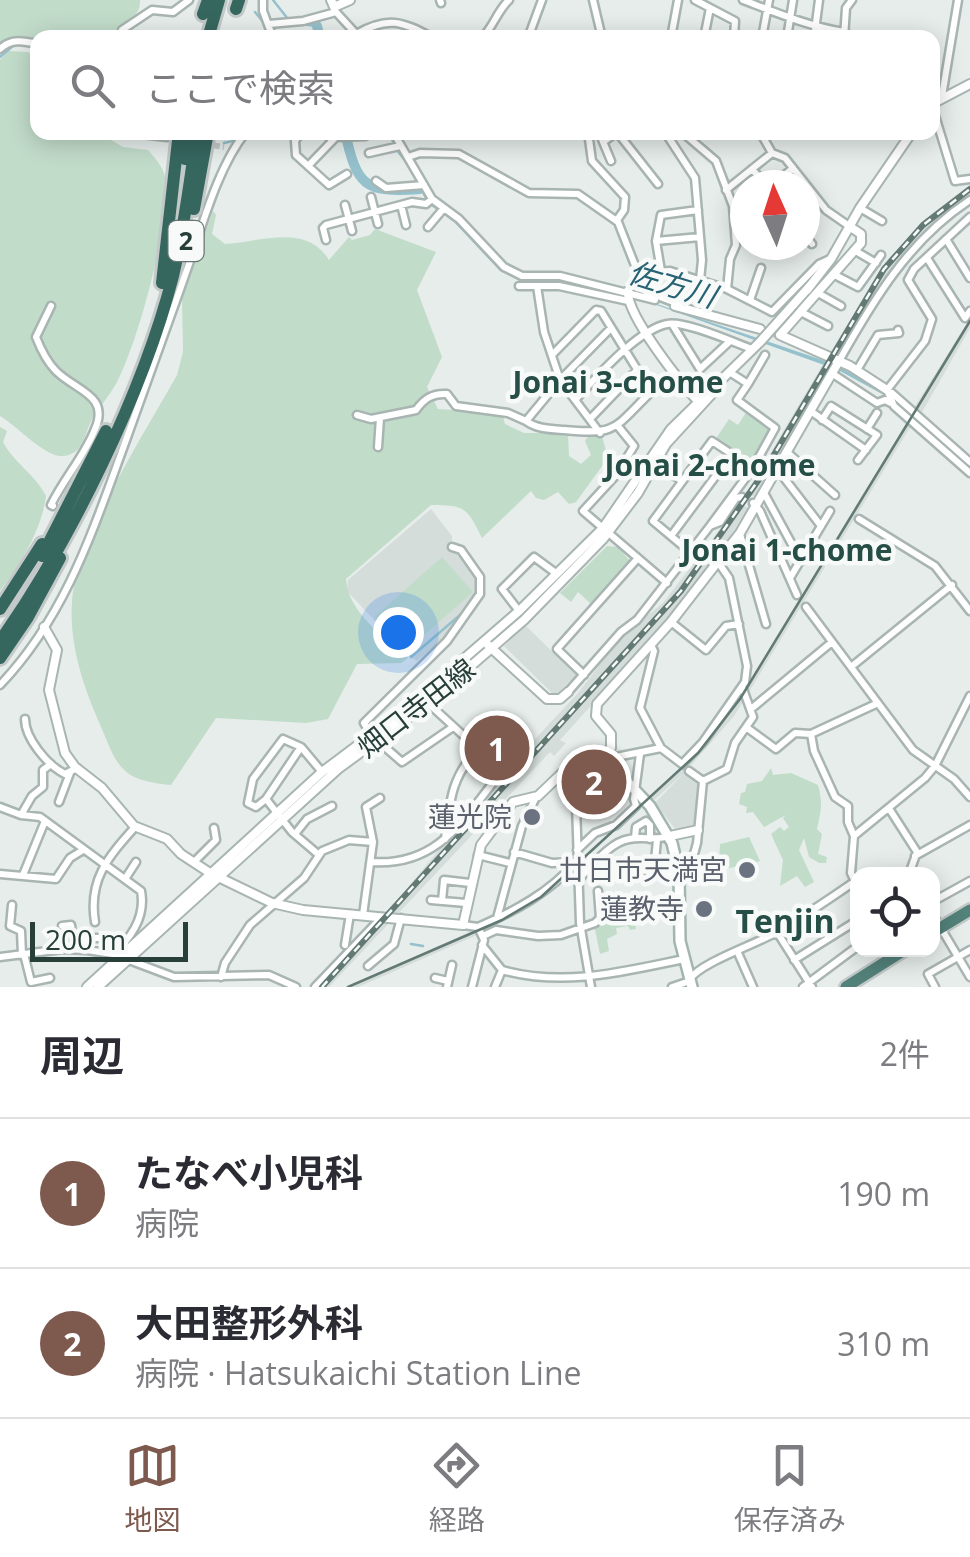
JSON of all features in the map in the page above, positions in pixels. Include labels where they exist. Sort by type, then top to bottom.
[{"type":"highway","points":[[210,30],[219,0]]},
{"type":"highway","points":[[220,30],[234,3]]},
{"type":"highway","name":"2","points":[[162,282],[173,140]]},
{"type":"highway","name":"2","points":[[0,627],[93,466],[128,385],[162,282],[177,215],[187,140]]},
{"type":"highway","name":"2","points":[[151,345],[178,253],[196,140]]},
{"type":"highway","name":"2","points":[[0,641],[38,582],[151,345],[176,279],[206,140]]},
{"type":"highway","name":"2","points":[[0,609],[93,466]]},
{"type":"highway","name":"2","points":[[0,658],[46,586],[76,524],[93,466]]},
{"type":"highway","points":[[940,929],[970,910]]},
{"type":"highway","points":[[846,987],[891,957]]},
{"type":"main road","points":[[603,756],[656,813],[670,836],[679,877],[678,930],[690,983]]},
{"type":"street","points":[[122,30],[152,10],[173,12],[189,0]]},
{"type":"street","points":[[263,0],[271,30]]},
{"type":"street","points":[[269,24],[292,22],[350,0]]},
{"type":"street","points":[[490,30],[509,0]]},
{"type":"street","points":[[532,30],[542,0]]},
{"type":"street","points":[[593,0],[600,30]]},
{"type":"street","points":[[672,30],[678,0]]},
{"type":"street","points":[[695,0],[735,21]]},
{"type":"street","points":[[734,30],[744,0],[768,4],[790,20],[826,30]]},
{"type":"street","points":[[789,30],[793,0]]},
{"type":"street","points":[[815,30],[819,0]]},
{"type":"street","points":[[844,30],[846,8],[852,0]]},
{"type":"street","points":[[958,0],[942,96],[970,84]]},
{"type":"street","points":[[763,30],[768,4]]},
{"type":"street","points":[[334,6],[353,30]]},
{"type":"street","points":[[706,30],[710,8]]},
{"type":"street","points":[[367,30],[399,21],[417,30]]},
{"type":"street","points":[[0,48],[7,42],[30,43]]},
{"type":"street","points":[[940,72],[944,73]]},
{"type":"street","points":[[940,131],[955,181],[970,179]]},
{"type":"street","points":[[0,684],[19,665],[73,582],[89,528],[233,148],[240,140]]},
{"type":"street","points":[[296,140],[295,152],[329,185],[347,174]]},
{"type":"street","points":[[308,166],[332,140]]},
{"type":"street","points":[[395,140],[430,201],[459,219],[475,245],[514,274],[542,282]]},
{"type":"street","points":[[589,140],[592,161],[625,197],[624,210],[617,220]]},
{"type":"street","points":[[606,140],[603,142],[610,160]]},
{"type":"street","points":[[623,140],[658,184]]},
{"type":"street","points":[[670,140],[695,178],[700,280]]},
{"type":"street","points":[[692,140],[716,160],[733,206],[736,245],[726,289]]},
{"type":"street","points":[[765,140],[772,153],[785,158],[794,168],[791,170]]},
{"type":"street","points":[[807,290],[844,246],[862,207],[907,140]]},
{"type":"street","points":[[224,147],[233,148]]},
{"type":"street","points":[[371,154],[397,147]]},
{"type":"street","points":[[408,157],[422,153],[464,156],[524,192],[575,192],[617,220],[645,291],[760,329]]},
{"type":"street","points":[[752,170],[772,153]]},
{"type":"street","points":[[381,184],[421,186]]},
{"type":"street","points":[[726,190],[730,187]]},
{"type":"street","points":[[371,196],[378,224]]},
{"type":"street","points":[[497,918],[510,862],[536,797],[562,773],[589,772],[610,748],[612,738],[597,718],[596,706],[671,622],[740,533],[897,267],[927,234],[970,200]]},
{"type":"street","points":[[326,240],[324,226],[430,201]]},
{"type":"street","points":[[637,274],[661,271],[700,280],[772,312],[793,308],[818,293],[862,238],[820,204]]},
{"type":"street","points":[[346,205],[352,231]]},
{"type":"street","points":[[401,205],[406,226]]},
{"type":"street","points":[[862,207],[882,221]]},
{"type":"street","points":[[891,399],[928,335],[932,319],[908,280],[946,238],[969,220],[959,207]]},
{"type":"street","points":[[661,271],[656,242],[662,214],[698,210]]},
{"type":"street","points":[[430,227],[442,211]]},
{"type":"street","points":[[700,403],[793,308],[852,227]]},
{"type":"street","points":[[656,242],[700,237]]},
{"type":"street","points":[[946,238],[970,278]]},
{"type":"street","points":[[854,250],[876,263]]},
{"type":"street","points":[[832,273],[858,288],[882,254]]},
{"type":"street","points":[[927,258],[965,318],[970,311]]},
{"type":"street","points":[[831,259],[819,264],[778,334],[836,368],[877,403],[891,399],[949,447],[970,473]]},
{"type":"street","points":[[750,300],[761,268]]},
{"type":"street","points":[[519,286],[560,276],[628,298],[699,311]]},
{"type":"street","points":[[542,282],[544,332],[560,380],[600,433]]},
{"type":"street","points":[[818,293],[841,306]]},
{"type":"street","points":[[628,298],[649,334],[700,403]]},
{"type":"street","points":[[51,306],[36,337],[40,348],[54,369],[93,396],[99,408],[96,429],[60,485],[51,504],[54,506]]},
{"type":"street","points":[[793,308],[828,326]]},
{"type":"street","points":[[357,415],[380,418],[416,410],[424,399],[442,393],[456,406],[508,412],[542,428],[600,433],[616,425],[651,392],[601,311],[596,310],[552,355]]},
{"type":"street","points":[[672,324],[700,369],[730,342]]},
{"type":"street","points":[[575,400],[625,349],[672,324],[752,349]]},
{"type":"street","points":[[526,421],[611,328]]},
{"type":"street","points":[[856,370],[878,335],[899,333],[898,330]]},
{"type":"street","points":[[86,987],[215,876],[322,772],[374,738],[488,646],[605,530],[638,493],[671,438],[760,342]]},
{"type":"street","points":[[488,646],[547,699],[560,699],[568,692],[668,583],[753,468],[775,428],[737,400],[766,355]]},
{"type":"street","points":[[836,368],[856,370],[970,462]]},
{"type":"street","points":[[590,419],[637,370]]},
{"type":"street","points":[[731,373],[748,384]]},
{"type":"street","name":"畑口寺田線","points":[[280,815],[374,738],[428,703],[488,646],[524,620],[605,530],[659,443],[700,403]]},
{"type":"street","points":[[822,420],[831,406],[877,435],[858,460]]},
{"type":"street","points":[[812,412],[866,450]]},
{"type":"street","points":[[866,428],[877,413]]},
{"type":"street","points":[[378,447],[380,418]]},
{"type":"street","points":[[616,425],[634,446],[617,474],[583,511],[668,583]]},
{"type":"street","points":[[690,552],[653,521],[682,481],[712,442],[753,468]]},
{"type":"street","points":[[788,453],[835,495]]},
{"type":"street","points":[[671,536],[732,454]]},
{"type":"street","points":[[655,463],[682,481]]},
{"type":"street","points":[[778,470],[822,526]]},
{"type":"street","points":[[764,493],[801,561]]},
{"type":"street","points":[[710,526],[719,523],[736,498],[742,497]]},
{"type":"street","points":[[755,505],[797,595]]},
{"type":"street","points":[[790,579],[830,510]]},
{"type":"street","points":[[859,519],[935,566],[970,611]]},
{"type":"street","points":[[740,533],[766,624]]},
{"type":"street","points":[[452,547],[461,550],[480,577],[480,594],[446,642],[366,718],[365,725],[402,762],[454,727]]},
{"type":"street","points":[[520,611],[502,590],[534,556],[557,574]]},
{"type":"street","points":[[584,675],[557,650],[638,558]]},
{"type":"street","points":[[703,782],[727,769],[736,743],[753,717],[743,688],[746,666],[729,578],[718,562]]},
{"type":"street","points":[[851,667],[952,585]]},
{"type":"street","points":[[806,607],[914,750],[954,778],[970,798]]},
{"type":"street","points":[[671,622],[706,650],[726,626],[739,624]]},
{"type":"street","points":[[44,626],[57,650],[49,684],[51,702],[73,771],[102,788],[135,826],[168,840],[215,876],[273,904],[478,927],[548,889],[577,862]]},
{"type":"street","points":[[750,709],[832,642]]},
{"type":"street","points":[[651,644],[654,652],[640,708],[661,748],[682,764],[743,688]]},
{"type":"street","points":[[854,836],[890,810],[935,766],[970,696]]},
{"type":"street","points":[[372,862],[401,860],[444,842],[502,771],[428,703]]},
{"type":"street","points":[[746,727],[776,748],[795,733],[811,734],[878,704]]},
{"type":"street","points":[[24,719],[25,734],[51,764],[61,773],[73,771]]},
{"type":"street","points":[[811,734],[814,751],[834,797],[848,806],[848,822],[854,836],[852,867]]},
{"type":"street","points":[[301,747],[266,799],[253,807],[248,800],[259,768],[283,739],[301,747],[322,772]]},
{"type":"street","points":[[616,757],[661,748]]},
{"type":"street","points":[[444,842],[458,772],[478,749]]},
{"type":"street","points":[[576,850],[594,833],[616,825],[636,806],[640,754]]},
{"type":"street","points":[[21,815],[32,796],[43,788],[43,770],[51,764]]},
{"type":"street","points":[[61,800],[73,771]]},
{"type":"street","points":[[689,771],[703,782]]},
{"type":"street","points":[[575,774],[580,928],[590,983]]},
{"type":"street","points":[[590,868],[688,876],[703,782]]},
{"type":"street","points":[[462,924],[480,844],[513,802],[536,797]]},
{"type":"street","points":[[363,915],[374,842],[366,806],[380,798]]},
{"type":"street","points":[[266,799],[294,834],[319,855]]},
{"type":"street","points":[[294,834],[307,818],[332,806]]},
{"type":"street","points":[[0,807],[40,818],[141,891],[143,899],[132,937],[101,986]]},
{"type":"street","points":[[890,810],[917,852],[911,867]]},
{"type":"street","points":[[635,838],[636,827],[646,821],[653,840],[654,871]]},
{"type":"street","points":[[23,875],[45,822]]},
{"type":"street","points":[[914,856],[970,825]]},
{"type":"street","points":[[95,922],[92,896],[105,865],[135,826]]},
{"type":"street","points":[[194,862],[216,840],[214,828]]},
{"type":"street","points":[[578,880],[618,843],[698,830]]},
{"type":"street","points":[[222,977],[225,963],[252,922],[306,876],[324,849],[350,840],[374,842]]},
{"type":"street","points":[[0,874],[56,879],[70,858],[83,850]]},
{"type":"street","points":[[514,852],[552,863],[577,862]]},
{"type":"street","points":[[477,854],[510,862]]},
{"type":"street","points":[[125,879],[136,862]]},
{"type":"street","points":[[442,901],[444,880],[470,883]]},
{"type":"street","points":[[940,898],[970,881]]},
{"type":"street","points":[[672,987],[690,983],[702,966],[738,953],[850,889]]},
{"type":"street","points":[[472,987],[483,940],[496,930],[555,936],[580,928],[599,920],[598,891]]},
{"type":"street","points":[[431,900],[466,903]]},
{"type":"street","points":[[12,906],[10,926],[21,931],[23,955],[32,982],[50,978]]},
{"type":"street","points":[[346,945],[350,914]]},
{"type":"street","points":[[315,987],[382,916]]},
{"type":"street","points":[[368,966],[394,944],[401,918]]},
{"type":"street","points":[[70,925],[74,950]]},
{"type":"street","points":[[794,960],[850,925]]},
{"type":"street","points":[[478,927],[502,970],[566,981],[590,983],[684,960]]},
{"type":"street","points":[[777,932],[808,986],[850,952]]},
{"type":"street","points":[[940,935],[970,977]]},
{"type":"street","points":[[86,950],[86,938],[102,938]]},
{"type":"street","points":[[0,957],[86,950],[205,983],[222,977],[269,975],[296,987]]},
{"type":"street","points":[[935,987],[928,974],[970,950]]},
{"type":"street","points":[[738,953],[753,987]]},
{"type":"street","points":[[435,978],[448,984],[452,965]]},
{"type":"street","points":[[495,987],[502,970]]},
{"type":"shaded area","points":[[970,185],[970,196],[927,229],[889,272],[834,363],[826,359],[889,258],[930,215]]},
{"type":"shaded area","points":[[970,318],[970,328],[921,414],[914,408]]},
{"type":"shaded area","points":[[823,364],[831,368],[755,497],[747,493]]},
{"type":"shaded area","points":[[908,420],[912,424],[747,695],[745,688]]},
{"type":"shaded area","points":[[740,503],[748,508],[718,555],[659,630],[560,740],[566,743],[554,756],[550,752],[329,987],[319,987],[497,780],[578,693],[622,636],[663,603]]},
{"type":"shaded area","points":[[431,509],[452,536],[452,549],[477,578],[478,594],[445,638],[417,661],[347,591],[348,580]]},
{"type":"shaded area","points":[[525,625],[576,675],[558,693],[552,693],[504,646]]},
{"type":"shaded area","points":[[742,693],[744,700],[734,716],[686,771],[700,783],[697,824],[676,830],[655,803],[684,773],[653,801],[649,797],[709,740]]},
{"type":"shaded area","points":[[474,930],[477,935],[358,987],[346,987]]},
{"type":"green space","points":[[0,0],[140,0],[137,12],[118,30],[30,30],[30,40],[9,38],[0,44]]},
{"type":"green space","points":[[8,51],[30,54],[30,140],[111,140],[123,147],[148,150],[166,178],[157,257],[134,341],[116,384],[80,446],[63,456],[40,447],[0,416],[0,60]]},
{"type":"green space","points":[[213,211],[216,215],[212,234],[225,244],[295,238],[319,249],[329,260],[349,237],[352,240],[370,235],[375,229],[436,252],[417,290],[442,357],[427,387],[438,409],[502,413],[505,424],[524,433],[568,433],[569,456],[581,464],[591,455],[585,441],[588,436],[602,436],[608,458],[576,502],[569,504],[558,492],[544,500],[531,491],[482,538],[464,510],[431,505],[346,579],[360,613],[408,658],[401,663],[357,664],[328,719],[306,723],[216,718],[171,785],[130,775],[116,760],[78,664],[72,603],[76,577],[98,518],[177,375],[183,352],[182,296]]},
{"type":"green space","points":[[747,411],[771,429],[751,463],[715,440],[729,419],[738,425]]},
{"type":"green space","points":[[0,427],[7,431],[3,442],[46,496],[29,546],[0,591]]},
{"type":"green space","points":[[607,546],[618,547],[630,561],[591,604],[578,592],[571,602],[560,593]]},
{"type":"green space","points":[[442,557],[473,592],[405,652],[374,617]]},
{"type":"green space","points":[[771,768],[773,775],[791,773],[818,785],[821,807],[817,829],[822,834],[818,854],[827,857],[826,863],[819,863],[809,857],[804,838],[799,850],[814,882],[805,887],[797,876],[780,886],[783,860],[771,834],[780,827],[784,831],[789,827],[783,818],[786,815],[764,827],[753,812],[746,813],[747,807],[739,804],[747,784],[762,781]]},
{"type":"green space","points":[[749,837],[760,861],[711,877],[719,863],[720,844]]},
{"type":"green space","points":[[640,903],[654,904],[655,914],[635,922],[636,929],[616,928],[617,934],[607,939],[609,951],[600,954],[594,925],[601,916],[638,909]]},
{"type":"water","points":[[391,140],[414,170],[429,202],[455,221],[501,270],[524,281],[562,281],[645,300],[834,364],[887,393],[970,470],[884,395],[838,370],[651,303],[562,282],[524,282],[500,271],[454,222],[427,203],[412,171]]},
{"type":"waterway","name":"佐方川","points":[[273,0],[288,19]]},
{"type":"waterway","points":[[255,12],[264,23]]},
{"type":"waterway","name":"佐方川","points":[[299,24],[317,26]]},
{"type":"waterway","name":"佐方川","points":[[317,26],[318,30]]},
{"type":"waterway","points":[[0,57],[14,45]]},
{"type":"waterway","points":[[224,143],[234,140]]},
{"type":"waterway","points":[[347,140],[354,164],[366,182],[386,189],[420,189]]},
{"type":"waterway","points":[[411,657],[467,609]]},
{"type":"waterway","points":[[411,944],[423,946]]},
{"type":"tunnel","points":[[205,144],[224,147]]},
{"type":"tunnel","points":[[760,329],[776,334]]},
{"type":"tram line","points":[[348,987],[502,920],[541,897],[698,753],[740,699],[970,321]]},
{"type":"railway","points":[[322,987],[681,591],[762,475],[884,269],[923,225],[970,189]]},
{"type":"place","name":"たなべ小児科","points":[[497,748]]},
{"type":"place","name":"大田整形外科","points":[[594,782]]},
{"type":"place","name":"蓮光院","points":[[532,817]]},
{"type":"place","name":"廿日市天満宮","points":[[747,870]]},
{"type":"place","name":"蓮教寺","points":[[704,909]]},
{"type":"district","name":"Jonai 3-chome","points":[[618,383]]},
{"type":"district","name":"Jonai 2-chome","points":[[710,466]]},
{"type":"district","name":"Jonai 1-chome","points":[[787,551]]},
{"type":"district","name":"Tenjin","points":[[785,922]]}]
